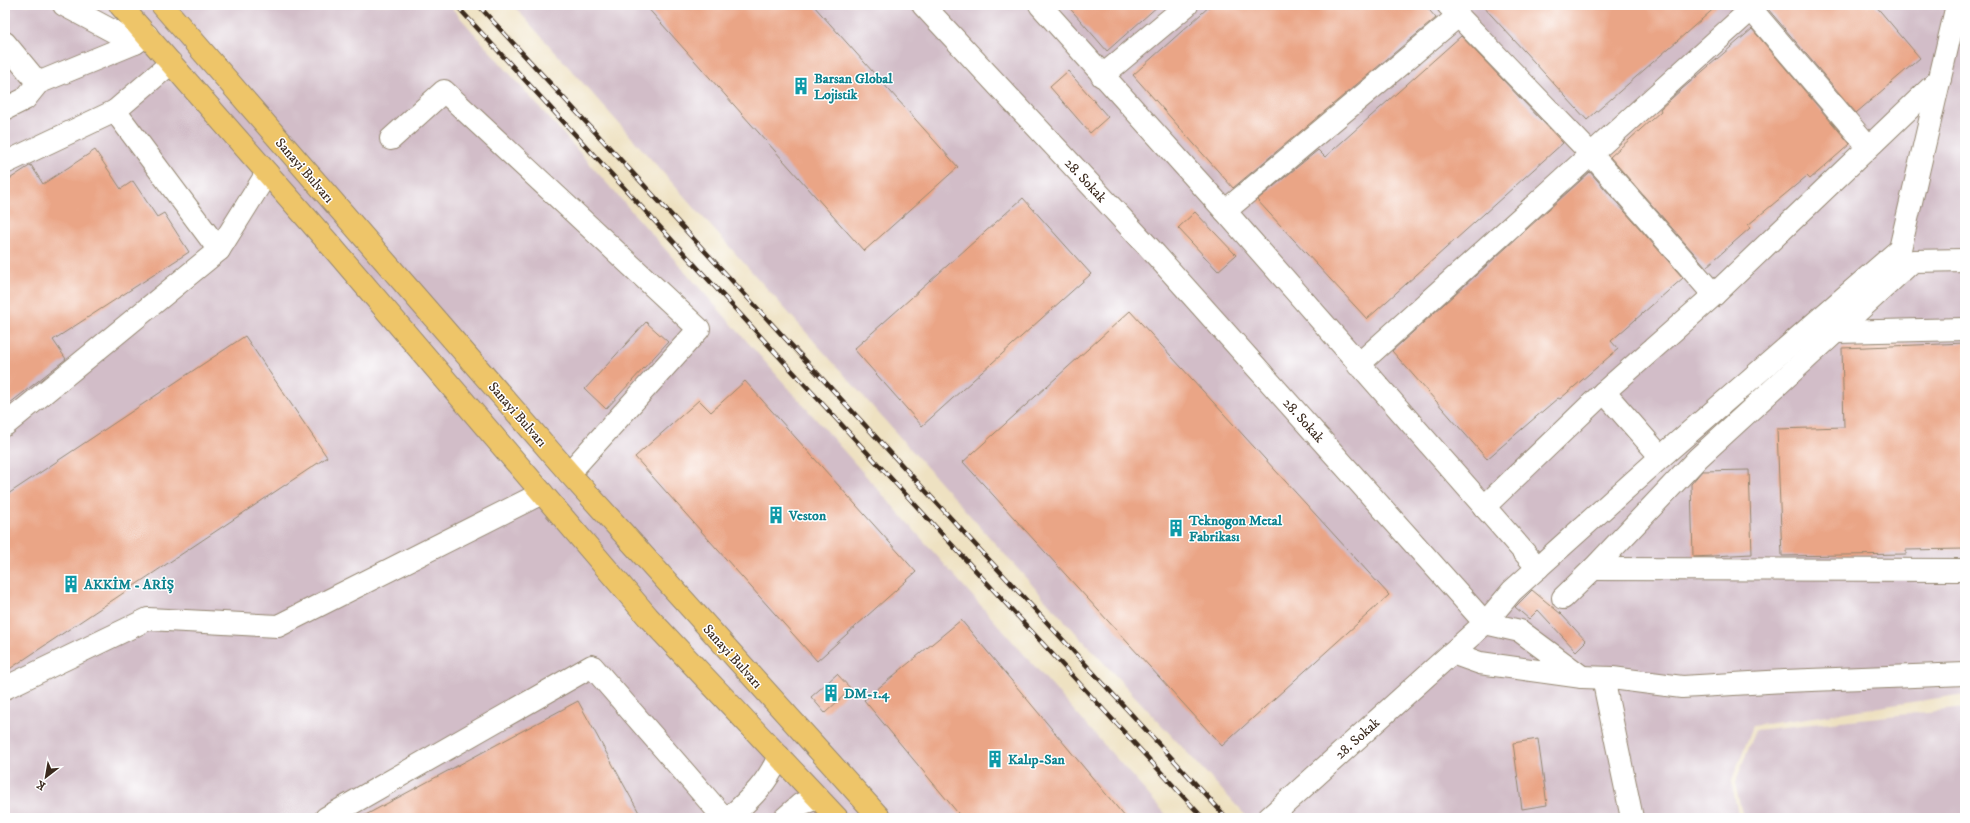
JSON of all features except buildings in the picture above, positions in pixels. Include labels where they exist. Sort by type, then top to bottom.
[{"type":"main road","points":[[120,5],[141,39],[171,63],[648,616],[837,818]]},
{"type":"main road","name":"Sanayi Bulvarı","points":[[162,5],[569,473],[880,818]]},
{"type":"street","points":[[64,5],[141,39]]},
{"type":"street","name":"28. Sokak","points":[[923,5],[1156,255],[1485,623],[1269,818]]},
{"type":"street","points":[[1040,5],[1102,76],[1225,211],[1358,365],[1538,568]]},
{"type":"street","points":[[1102,76],[1187,5]]},
{"type":"street","points":[[1632,818],[1593,677],[1520,631],[1485,623],[1512,591],[1661,457],[1900,249],[1957,5]]},
{"type":"street","points":[[1358,365],[1753,7],[1868,146]]},
{"type":"street","points":[[1225,211],[1453,11],[1591,154],[1714,295]]},
{"type":"street","points":[[5,109],[25,99],[38,83],[141,39]]},
{"type":"street","points":[[5,43],[38,83]]},
{"type":"street","points":[[5,163],[115,111],[171,63]]},
{"type":"street","points":[[1484,507],[1604,392],[1714,295],[1868,146],[1940,79]]},
{"type":"street","points":[[391,139],[444,90],[700,329],[569,473]]},
{"type":"street","points":[[115,111],[219,250]]},
{"type":"street","points":[[5,426],[219,250],[267,173]]},
{"type":"street","points":[[1563,598],[1593,569],[1698,458],[1913,261],[1965,260]]},
{"type":"street","points":[[1836,332],[1965,329]]},
{"type":"street","points":[[1604,392],[1661,457]]},
{"type":"street","points":[[5,688],[148,619],[278,626],[542,493]]},
{"type":"street","points":[[1593,569],[1965,570]]},
{"type":"street","points":[[1452,653],[1480,663],[1682,687],[1786,680],[1965,674]]},
{"type":"street","points":[[326,818],[592,666],[724,818]]},
{"type":"street","points":[[729,818],[758,792],[772,773],[779,756]]},
{"type":"street","points":[[785,818],[801,804],[818,798]]},
{"type":"shaded area","points":[[5,5],[449,5],[1169,818],[5,818]]},
{"type":"shaded area","points":[[513,5],[1965,5],[1965,694],[1753,726],[1731,782],[1739,818],[1248,818],[1051,606]]},
{"type":"shaded area","points":[[1965,708],[1965,818],[1743,818],[1735,783],[1756,730]]},
{"type":"railway","points":[[456,5],[1203,818]]},
{"type":"railway","points":[[478,5],[1227,818]]},
{"type":"place","name":"Barsan Global Lojistik","points":[[801,86]]},
{"type":"place","name":"Veston","points":[[776,515]]},
{"type":"place","name":"Teknogon Metal Fabrikası","points":[[1176,528]]},
{"type":"place","name":"AKKİM - ARİŞ","points":[[71,584]]},
{"type":"place","name":"DM-1.4","points":[[831,693]]},
{"type":"place","name":"Kalıp-San","points":[[995,759]]}]
